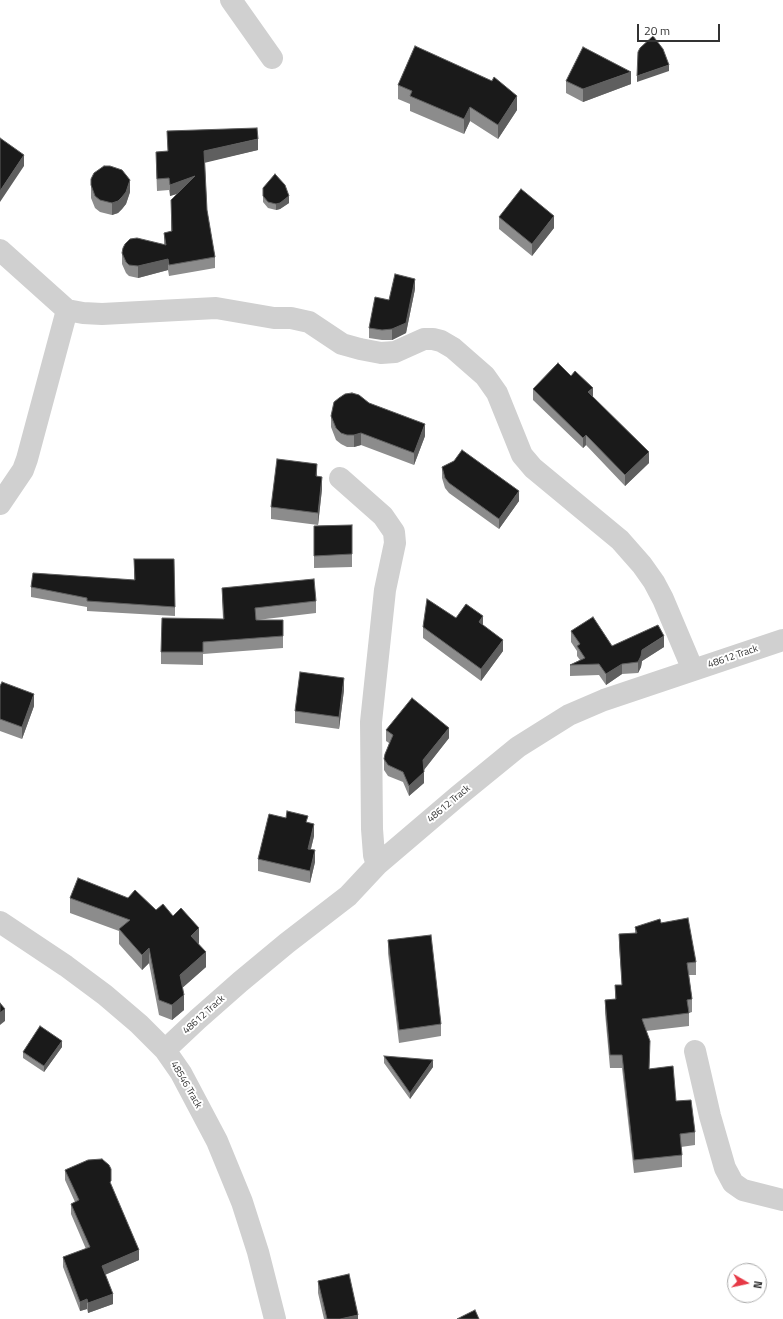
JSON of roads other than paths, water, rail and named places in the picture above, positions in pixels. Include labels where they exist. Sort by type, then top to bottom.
[{"type":"street","points":[[231,0],[272,58]]},
{"type":"street","points":[[0,250],[67,310],[102,314],[216,308],[274,318],[291,318],[309,322],[342,344],[381,353],[395,352],[424,339],[441,341],[453,348],[485,376],[497,393],[522,455],[533,468],[620,540],[646,571],[663,598],[693,670]]},
{"type":"street","points":[[0,504],[23,470],[67,310]]},
{"type":"street","points":[[340,478],[383,516],[394,532],[395,543],[385,590],[372,722],[372,829],[374,855],[377,865]]},
{"type":"street","name":"48612 Track","points":[[165,1050],[252,972],[348,896],[377,865],[518,747],[569,715],[604,700],[783,640]]},
{"type":"street","name":"48546 Track","points":[[0,922],[66,966],[105,995],[139,1024],[165,1050],[181,1073],[217,1141],[242,1202],[258,1252],[275,1319]]},
{"type":"street","points":[[696,1051],[710,1116],[725,1168],[733,1183],[743,1190],[783,1200]]}]
